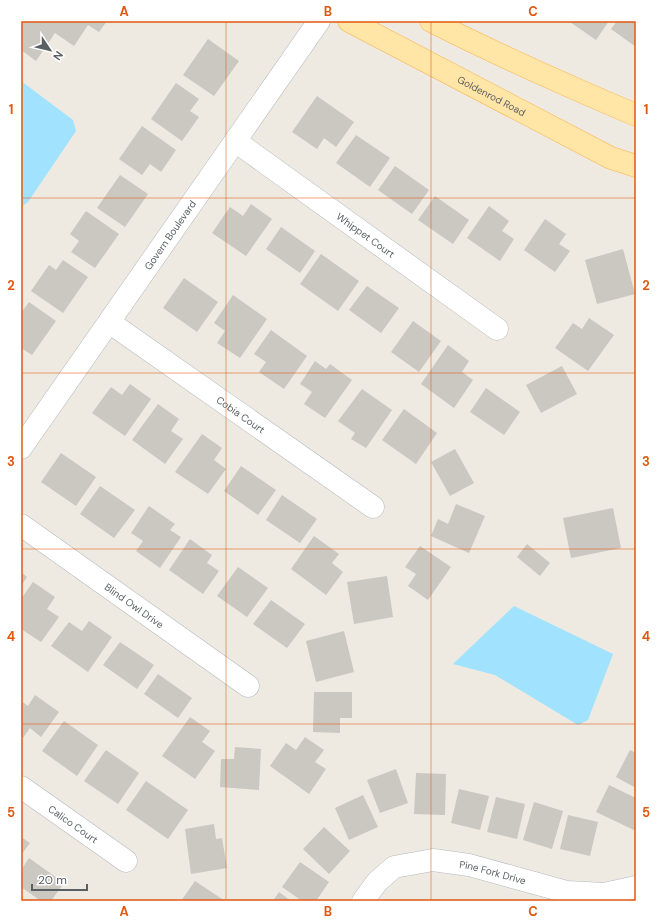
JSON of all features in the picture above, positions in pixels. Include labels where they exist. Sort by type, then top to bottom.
[{"type":"main road","name":"Goldenrod Road","points":[[349,21],[611,158],[636,166]]},
{"type":"main road","points":[[431,21],[479,46],[564,85],[636,115]]},
{"type":"street","name":"Govern Boulevard","points":[[21,448],[319,21]]},
{"type":"street","name":"Whippet Court","points":[[236,141],[497,328]]},
{"type":"street","name":"Cobia Court","points":[[109,322],[373,507]]},
{"type":"street","name":"Blind Owl Drive","points":[[21,525],[248,686]]},
{"type":"street","name":"Calico Court","points":[[21,787],[126,861]]},
{"type":"street","name":"Pine Fork Drive","points":[[363,901],[377,882],[394,867],[433,860],[469,865],[567,892],[604,894],[636,887]]},
{"type":"water","points":[[21,81],[73,120],[76,131],[28,202],[21,207]]},
{"type":"water","points":[[514,606],[613,654],[588,720],[578,725],[495,675],[453,664]]},
{"type":"building","points":[[21,21],[107,21],[99,32],[88,25],[74,46],[55,33],[36,61],[21,50]]},
{"type":"building","points":[[609,21],[596,40],[570,22]]},
{"type":"building","points":[[617,21],[636,21],[636,47],[611,29]]},
{"type":"building","points":[[208,39],[239,61],[214,96],[183,75]]},
{"type":"building","points":[[176,83],[199,99],[190,111],[199,117],[182,141],[151,119]]},
{"type":"building","points":[[317,96],[354,122],[336,147],[324,138],[317,149],[292,132]]},
{"type":"building","points":[[142,126],[176,150],[161,172],[150,164],[142,175],[119,159]]},
{"type":"building","points":[[356,135],[390,158],[370,187],[336,163]]},
{"type":"building","points":[[395,166],[429,190],[412,214],[378,190]]},
{"type":"building","points":[[120,175],[148,194],[125,227],[97,208]]},
{"type":"building","points":[[435,196],[469,220],[453,244],[418,220]]},
{"type":"building","points":[[251,204],[272,219],[246,256],[212,233],[230,207],[243,216]]},
{"type":"building","points":[[489,206],[509,221],[502,231],[514,239],[500,261],[467,238]]},
{"type":"building","points":[[86,211],[119,234],[95,268],[71,252],[79,241],[70,234]]},
{"type":"building","points":[[545,219],[566,234],[559,244],[570,251],[555,272],[524,250]]},
{"type":"building","points":[[281,227],[315,251],[300,273],[266,249]]},
{"type":"building","points":[[623,249],[635,294],[597,304],[585,260]]},
{"type":"building","points":[[321,254],[359,281],[338,311],[300,284]]},
{"type":"building","points":[[63,260],[88,277],[63,313],[31,291],[49,265],[56,270]]},
{"type":"building","points":[[184,278],[218,302],[197,332],[163,308]]},
{"type":"building","points":[[367,286],[399,308],[381,333],[349,310]]},
{"type":"building","points":[[233,295],[267,319],[240,358],[217,343],[225,331],[214,323]]},
{"type":"building","points":[[29,302],[56,321],[32,355],[21,348],[21,313]]},
{"type":"building","points":[[589,318],[614,335],[588,371],[555,348],[573,323],[582,329]]},
{"type":"building","points":[[413,321],[441,341],[419,372],[391,352]]},
{"type":"building","points":[[271,330],[307,356],[284,389],[259,372],[266,362],[254,354]]},
{"type":"building","points":[[448,345],[469,361],[462,372],[473,380],[454,408],[421,384]]},
{"type":"building","points":[[315,361],[326,369],[330,364],[352,380],[325,418],[304,404],[312,392],[300,384]]},
{"type":"building","points":[[562,366],[577,394],[541,413],[526,385]]},
{"type":"building","points":[[130,384],[151,399],[125,436],[92,413],[111,387],[122,395]]},
{"type":"building","points":[[486,388],[520,412],[504,435],[470,412]]},
{"type":"building","points":[[362,389],[392,410],[366,448],[351,439],[355,433],[338,421]]},
{"type":"building","points":[[158,404],[179,419],[171,431],[183,439],[165,464],[132,440]]},
{"type":"building","points":[[404,409],[437,433],[416,464],[382,440]]},
{"type":"building","points":[[202,434],[222,448],[214,460],[226,469],[208,494],[175,472]]},
{"type":"building","points":[[455,449],[474,483],[450,496],[431,462]]},
{"type":"building","points":[[61,453],[96,477],[76,506],[41,482]]},
{"type":"building","points":[[241,466],[276,490],[258,515],[224,491]]},
{"type":"building","points":[[100,486],[135,510],[114,538],[80,514]]},
{"type":"building","points":[[282,495],[317,519],[300,543],[266,520]]},
{"type":"building","points":[[456,504],[485,516],[469,553],[431,536],[438,519],[448,524]]},
{"type":"building","points":[[149,506],[175,524],[170,530],[181,537],[160,568],[136,551],[143,541],[131,533]]},
{"type":"building","points":[[613,508],[621,548],[571,558],[563,518]]},
{"type":"building","points":[[314,536],[339,554],[332,563],[343,572],[326,595],[291,569]]},
{"type":"building","points":[[190,539],[212,555],[207,563],[219,571],[203,594],[169,570]]},
{"type":"building","points":[[527,544],[550,563],[540,576],[517,557]]},
{"type":"building","points":[[420,546],[451,567],[428,600],[408,586],[416,574],[405,567]]},
{"type":"building","points":[[238,567],[268,588],[247,617],[217,596]]},
{"type":"building","points":[[21,572],[27,577],[21,586]]},
{"type":"building","points":[[387,576],[393,617],[354,624],[347,582]]},
{"type":"building","points":[[33,582],[55,597],[47,609],[59,617],[41,642],[21,629],[21,599]]},
{"type":"building","points":[[271,600],[305,624],[287,648],[253,624]]},
{"type":"building","points":[[89,621],[112,637],[88,672],[51,646],[69,622],[82,631]]},
{"type":"building","points":[[344,631],[354,672],[316,682],[306,641]]},
{"type":"building","points":[[120,642],[154,665],[137,689],[103,665]]},
{"type":"building","points":[[158,674],[192,698],[178,718],[144,694]]},
{"type":"building","points":[[314,692],[352,692],[352,718],[340,718],[340,733],[313,732]]},
{"type":"building","points":[[35,695],[59,712],[41,737],[30,728],[23,738],[21,737],[21,701],[28,706]]},
{"type":"building","points":[[190,717],[210,731],[202,742],[215,751],[195,779],[162,756]]},
{"type":"building","points":[[64,721],[98,745],[77,776],[42,751]]},
{"type":"building","points":[[305,737],[324,750],[315,762],[326,769],[309,794],[270,766],[286,743],[296,750]]},
{"type":"building","points":[[235,747],[261,749],[259,790],[220,787],[221,759],[234,759]]},
{"type":"building","points":[[106,750],[139,773],[118,804],[84,781]]},
{"type":"building","points":[[630,750],[636,753],[636,788],[616,777]]},
{"type":"building","points":[[396,769],[408,803],[380,813],[367,780]]},
{"type":"building","points":[[416,773],[446,774],[445,815],[414,814]]},
{"type":"building","points":[[146,781],[188,810],[168,839],[126,810]]},
{"type":"building","points":[[609,785],[636,798],[636,831],[596,812]]},
{"type":"building","points":[[459,789],[489,796],[480,830],[451,823]]},
{"type":"building","points":[[363,795],[378,827],[349,840],[335,808]]},
{"type":"building","points":[[496,797],[525,804],[517,839],[487,832]]},
{"type":"building","points":[[534,802],[563,811],[552,849],[523,840]]},
{"type":"building","points":[[568,815],[598,822],[590,856],[560,849]]},
{"type":"building","points":[[214,824],[216,839],[222,838],[227,868],[191,874],[185,829]]},
{"type":"building","points":[[324,827],[350,851],[329,874],[303,849]]},
{"type":"building","points":[[21,837],[30,843],[21,855]]},
{"type":"building","points":[[29,858],[64,883],[51,901],[41,901],[21,887],[21,870]]},
{"type":"building","points":[[300,862],[329,882],[316,901],[302,901],[282,887]]},
{"type":"building","points":[[195,881],[225,901],[181,901]]},
{"type":"building","points":[[279,892],[291,901],[273,901]]}]
